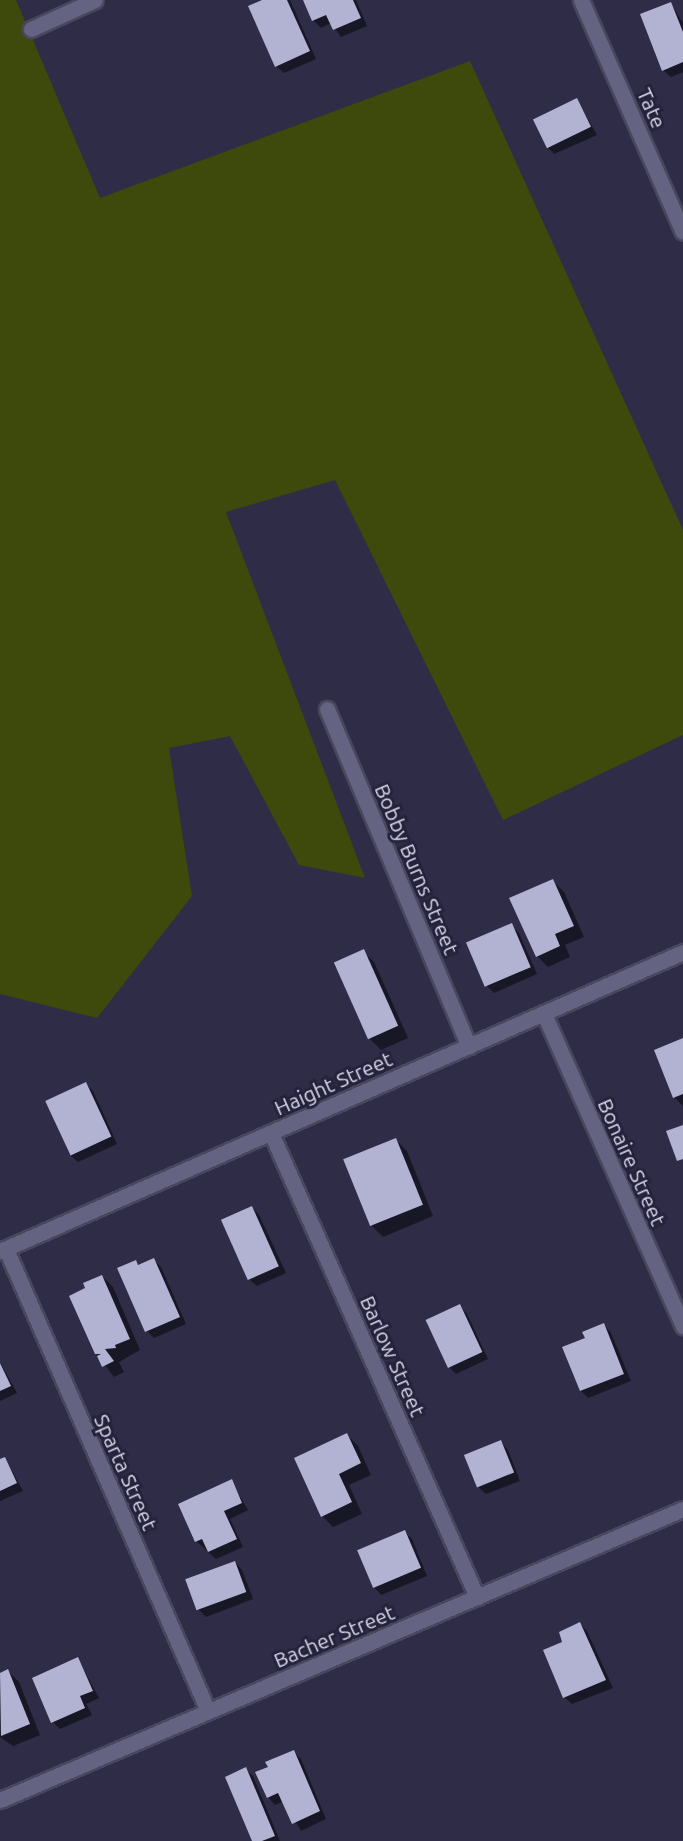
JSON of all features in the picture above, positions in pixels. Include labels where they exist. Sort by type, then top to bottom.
[{"type":"street","points":[[31,29],[95,0]]},
{"type":"street","name":"Tate","points":[[581,0],[683,232]]},
{"type":"street","name":"Bobby Burns Street","points":[[327,709],[469,1046]]},
{"type":"street","name":"Haight Street","points":[[3,1250],[683,952]]},
{"type":"street","name":"Bonaire Street","points":[[543,1014],[683,1326]]},
{"type":"street","name":"Barlow Street","points":[[271,1133],[477,1597]]},
{"type":"street","name":"Sparta Street","points":[[3,1250],[208,1711]]},
{"type":"street","name":"Bacher Street","points":[[0,1800],[683,1509]]},
{"type":"green space","points":[[0,0],[16,0],[100,198],[470,61],[683,530],[683,735],[503,820],[335,480],[226,512],[365,878],[299,865],[230,736],[169,748],[192,896],[97,1018],[0,994]]},
{"type":"building","points":[[262,0],[287,0],[310,51],[275,67],[248,6]]},
{"type":"building","points":[[303,0],[353,0],[361,18],[333,30],[326,15],[312,21]]},
{"type":"building","points":[[671,2],[683,32],[683,62],[662,71],[640,14]]},
{"type":"building","points":[[577,98],[591,127],[547,148],[533,119]]},
{"type":"building","points":[[553,879],[574,926],[555,934],[560,946],[536,957],[509,898]]},
{"type":"building","points":[[512,923],[531,967],[485,987],[466,943]]},
{"type":"building","points":[[364,949],[398,1026],[368,1039],[334,962]]},
{"type":"building","points":[[683,1038],[683,1094],[673,1098],[654,1050]]},
{"type":"building","points":[[86,1082],[111,1136],[71,1155],[45,1101]]},
{"type":"building","points":[[683,1125],[683,1159],[677,1161],[666,1131]]},
{"type":"building","points":[[396,1138],[423,1205],[370,1226],[343,1159]]},
{"type":"building","points":[[252,1206],[279,1266],[248,1280],[221,1220]]},
{"type":"building","points":[[154,1258],[180,1317],[145,1332],[117,1268],[136,1260],[138,1265]]},
{"type":"building","points":[[102,1275],[130,1339],[115,1345],[116,1348],[105,1349],[114,1361],[102,1367],[97,1356],[101,1354],[95,1354],[69,1296],[85,1288],[83,1283]]},
{"type":"building","points":[[460,1304],[482,1352],[448,1368],[426,1320]]},
{"type":"building","points":[[604,1323],[624,1374],[580,1391],[562,1347],[585,1338],[582,1332]]},
{"type":"building","points":[[0,1363],[11,1386],[0,1391]]},
{"type":"building","points":[[347,1433],[361,1463],[339,1474],[352,1502],[321,1517],[294,1458]]},
{"type":"building","points":[[501,1440],[514,1472],[477,1487],[464,1455]]},
{"type":"building","points":[[5,1457],[17,1483],[0,1491],[0,1459]]},
{"type":"building","points":[[232,1479],[242,1503],[224,1511],[237,1539],[208,1552],[202,1539],[195,1542],[178,1504]]},
{"type":"building","points":[[405,1530],[421,1568],[373,1588],[357,1550]]},
{"type":"building","points":[[235,1561],[246,1592],[196,1610],[185,1579]]},
{"type":"building","points":[[580,1622],[606,1680],[563,1698],[543,1650],[562,1642],[559,1632]]},
{"type":"building","points":[[78,1657],[93,1691],[80,1696],[85,1708],[51,1723],[32,1678]]},
{"type":"building","points":[[8,1669],[30,1724],[1,1736],[0,1673]]},
{"type":"building","points":[[294,1750],[320,1811],[292,1824],[278,1793],[267,1798],[255,1772],[268,1767],[265,1762]]},
{"type":"building","points":[[246,1767],[275,1836],[262,1841],[252,1841],[225,1777]]}]
